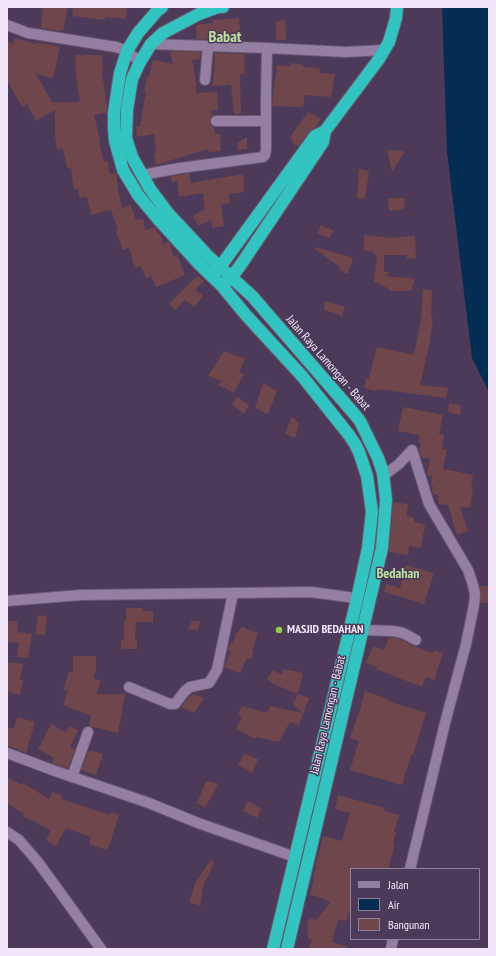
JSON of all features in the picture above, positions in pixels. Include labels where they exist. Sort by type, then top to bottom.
[{"type":"highway","name":"Jalan Raya Lamongan - Babat","points":[[162,7],[138,33],[126,52],[120,73],[114,113],[115,141],[123,170],[138,195],[153,213],[200,265],[222,286],[245,314],[302,376],[349,435],[359,452],[367,476],[372,512],[368,548],[357,599],[273,949]]},
{"type":"highway","name":"Jalan Raya Lamongan - Babat","points":[[223,7],[218,7],[193,17],[163,33],[151,44],[140,62],[132,79],[127,110],[126,138],[132,157],[150,189],[168,213],[208,257],[252,296],[360,421],[378,458],[383,476],[386,500],[382,548],[287,949]]},
{"type":"highway","points":[[211,276],[220,267],[315,136],[325,131],[379,59],[389,42],[398,7]]},
{"type":"highway","points":[[222,286],[231,278],[242,263],[323,142],[325,131]]},
{"type":"street","points":[[7,25],[28,34],[116,47],[140,62]]},
{"type":"street","points":[[151,44],[346,52],[384,50]]},
{"type":"street","points":[[205,80],[208,46]]},
{"type":"street","points":[[142,175],[180,168],[260,158],[265,155],[267,48]]},
{"type":"street","points":[[216,121],[266,121]]},
{"type":"street","points":[[383,476],[399,464],[412,450],[429,504],[468,570],[475,594],[466,644],[448,709],[410,868]]},
{"type":"street","points":[[7,601],[81,595],[311,592],[357,599]]},
{"type":"street","points":[[129,688],[173,704],[178,701],[190,687],[209,683],[217,670],[233,593]]},
{"type":"street","points":[[362,630],[393,631],[403,633],[416,640]]},
{"type":"street","points":[[72,777],[88,732]]},
{"type":"street","points":[[7,753],[149,803],[198,823],[295,857]]},
{"type":"street","points":[[7,832],[19,840],[38,862],[101,949]]},
{"type":"water","points":[[442,7],[489,7],[489,392],[472,358],[447,152]]},
{"type":"building","points":[[43,7],[68,7],[63,31],[41,28]]},
{"type":"building","points":[[72,7],[127,7],[126,19],[105,17],[105,20],[73,16]]},
{"type":"building","points":[[239,18],[240,33],[227,34],[227,40],[197,39],[196,25],[213,23],[213,20]]},
{"type":"building","points":[[285,20],[286,40],[276,40],[276,21]]},
{"type":"building","points":[[15,38],[35,44],[35,42],[60,47],[53,78],[36,74],[52,102],[80,102],[75,55],[102,55],[102,72],[107,108],[106,113],[94,115],[104,162],[107,161],[110,174],[116,173],[122,208],[131,205],[136,220],[143,219],[145,230],[155,227],[158,234],[160,234],[163,244],[169,242],[174,257],[177,255],[185,275],[156,287],[151,276],[146,278],[141,266],[135,268],[129,248],[123,250],[116,231],[118,230],[111,210],[91,215],[87,197],[80,198],[78,189],[74,190],[71,168],[67,168],[63,149],[57,150],[55,136],[55,110],[36,121],[27,104],[22,107],[7,80],[7,41],[13,44]]},
{"type":"building","points":[[170,51],[201,52],[200,59],[192,60],[196,82],[196,93],[217,92],[218,110],[211,110],[212,116],[210,121],[211,125],[214,127],[215,134],[220,134],[221,151],[208,152],[208,149],[156,165],[154,154],[156,153],[154,134],[137,137],[136,127],[140,126],[146,91],[144,91],[153,60],[173,64]]},
{"type":"building","points":[[214,53],[244,54],[245,74],[240,74],[241,114],[234,114],[231,85],[212,86],[215,66]]},
{"type":"building","points":[[291,63],[303,65],[303,67],[320,68],[319,73],[335,74],[331,97],[305,95],[303,107],[272,106],[277,65],[290,66]]},
{"type":"building","points":[[308,112],[321,119],[299,146],[294,144],[290,137]]},
{"type":"building","points":[[247,137],[247,149],[238,150],[237,143]]},
{"type":"building","points":[[387,150],[405,151],[392,172]]},
{"type":"building","points":[[359,169],[369,171],[365,198],[357,199]]},
{"type":"building","points":[[189,173],[191,183],[243,174],[244,192],[229,194],[230,203],[221,204],[224,226],[212,228],[211,220],[198,226],[193,216],[205,209],[203,193],[179,197],[177,181],[172,182],[171,176]]},
{"type":"building","points":[[388,198],[404,198],[405,209],[389,211]]},
{"type":"building","points":[[321,225],[334,231],[329,238],[317,233]]},
{"type":"building","points":[[364,235],[390,238],[415,236],[416,258],[407,259],[407,255],[384,255],[384,272],[389,272],[387,276],[415,279],[411,291],[389,291],[389,289],[374,281],[377,255],[373,254],[373,252],[364,250]]},
{"type":"building","points":[[316,247],[353,258],[348,274],[339,270],[340,267],[315,249]]},
{"type":"building","points":[[196,277],[199,277],[204,281],[195,290],[203,296],[194,307],[185,300],[175,310],[169,304]]},
{"type":"building","points":[[423,289],[432,290],[431,318],[433,318],[430,341],[420,385],[448,388],[446,398],[376,389],[376,391],[364,388],[366,378],[369,379],[377,347],[414,355],[421,319]]},
{"type":"building","points":[[325,301],[345,307],[342,316],[324,310]]},
{"type":"building","points":[[224,351],[245,359],[239,372],[244,374],[234,393],[218,385],[222,381],[208,376]]},
{"type":"building","points":[[263,383],[277,391],[268,414],[255,408]]},
{"type":"building","points":[[237,397],[249,405],[244,414],[232,404]]},
{"type":"building","points":[[449,403],[461,405],[460,415],[448,412]]},
{"type":"building","points":[[403,407],[443,415],[439,434],[444,435],[442,449],[447,450],[443,469],[473,475],[470,508],[460,507],[468,531],[457,535],[448,505],[438,504],[439,496],[433,494],[433,486],[431,486],[432,476],[427,475],[430,459],[421,457],[419,451],[421,443],[418,443],[420,435],[398,431]]},
{"type":"building","points":[[292,417],[299,423],[295,438],[285,434]]},
{"type":"building","points":[[393,502],[408,504],[406,516],[414,518],[414,522],[425,524],[421,548],[409,546],[408,555],[389,552]]},
{"type":"building","points":[[406,565],[434,573],[424,604],[384,592],[386,584],[400,588]]},
{"type":"building","points":[[480,586],[489,586],[489,603],[481,603]]},
{"type":"building","points":[[126,608],[143,608],[143,611],[153,611],[153,622],[136,622],[135,640],[137,640],[137,649],[121,649],[121,640],[124,640]]},
{"type":"building","points":[[38,615],[47,616],[45,635],[36,634]]},
{"type":"building","points":[[7,621],[17,621],[18,632],[32,634],[28,658],[17,657],[19,643],[7,642]]},
{"type":"building","points":[[192,621],[200,621],[198,630],[188,629]]},
{"type":"building","points":[[242,627],[258,633],[252,650],[254,651],[251,659],[247,658],[240,673],[224,667],[231,652],[228,651],[228,648],[236,637],[234,636]]},
{"type":"building","points":[[389,637],[401,639],[411,645],[432,653],[434,650],[443,653],[434,680],[426,677],[422,687],[376,669],[377,667],[366,663],[373,646],[384,650]]},
{"type":"building","points":[[73,656],[96,656],[96,670],[93,678],[101,681],[96,694],[125,694],[118,733],[89,726],[91,716],[63,705],[68,691],[63,690],[69,672],[73,673]]},
{"type":"building","points":[[7,662],[23,664],[20,680],[23,680],[20,695],[7,692]]},
{"type":"building","points":[[283,669],[303,673],[298,694],[273,684],[267,679],[273,670],[282,675]]},
{"type":"building","points":[[365,691],[388,699],[388,701],[426,713],[402,785],[350,770],[359,741],[350,738]]},
{"type":"building","points":[[192,694],[204,698],[194,713],[181,707]]},
{"type":"building","points":[[298,694],[309,698],[299,725],[290,722],[279,742],[256,737],[256,739],[236,729],[242,717],[238,715],[242,706],[267,713],[270,706],[303,713],[293,704]]},
{"type":"building","points":[[17,717],[35,722],[26,753],[7,745],[7,727],[14,729]]},
{"type":"building","points":[[51,724],[66,732],[69,726],[78,730],[70,748],[75,749],[68,768],[52,763],[54,758],[38,749]]},
{"type":"building","points":[[89,750],[103,754],[96,775],[81,770]]},
{"type":"building","points":[[244,754],[258,759],[252,773],[238,765]]},
{"type":"building","points":[[7,777],[22,785],[23,783],[49,799],[52,792],[63,796],[61,799],[110,815],[111,812],[119,815],[108,850],[89,844],[91,837],[66,828],[56,846],[46,840],[51,830],[23,816],[24,814],[7,803]]},
{"type":"building","points":[[206,781],[218,784],[205,808],[197,803]]},
{"type":"building","points":[[338,795],[385,808],[384,811],[399,815],[394,832],[396,832],[393,844],[395,845],[388,868],[350,868],[350,911],[346,921],[338,920],[332,942],[347,946],[347,949],[308,949],[312,940],[308,938],[307,923],[310,918],[316,920],[331,902],[310,895],[323,836],[342,841],[350,813],[335,809]]},
{"type":"building","points":[[248,801],[261,808],[257,818],[243,811]]},
{"type":"building","points":[[211,860],[214,863],[203,886],[200,906],[189,902],[196,881]]},
{"type":"place","name":"MASJID BEDAHAN","points":[[279,630]]},
{"type":"district","name":"Babat","points":[[225,37]]},
{"type":"district","name":"Bedahan","points":[[398,574]]}]
